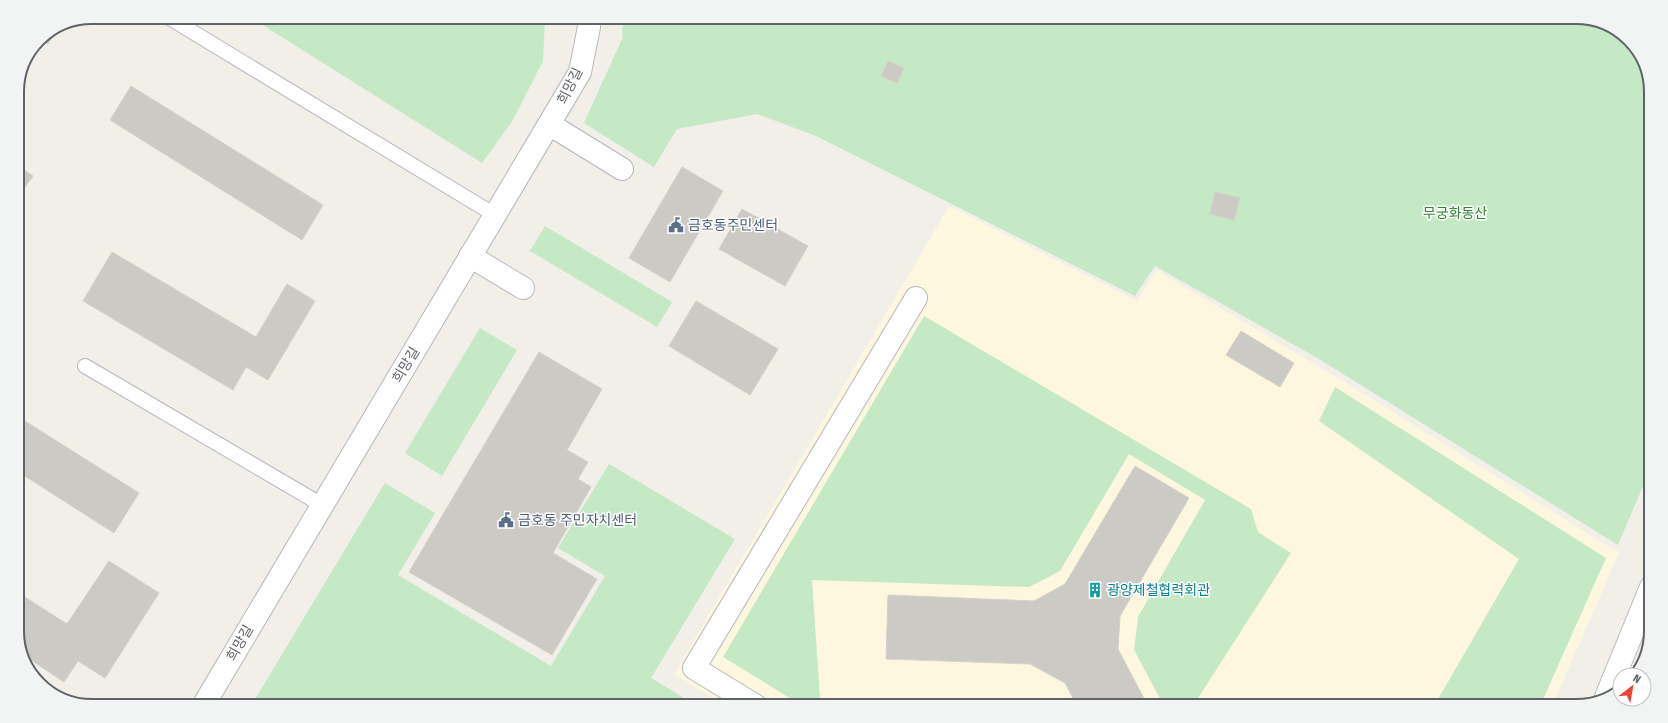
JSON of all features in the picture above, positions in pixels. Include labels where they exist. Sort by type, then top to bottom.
[{"type":"street","name":"희망길","points":[[207,699],[580,72],[589,24]]},
{"type":"street","points":[[549,124],[622,169]]},
{"type":"street","points":[[470,256],[523,288]]},
{"type":"street","points":[[728,699],[694,668],[916,298]]},
{"type":"street","points":[[1609,691],[1644,604]]},
{"type":"lane","points":[[180,24],[495,215]]},
{"type":"lane","points":[[85,366],[322,506]]},
{"type":"shaded area","points":[[949,206],[1137,301],[1156,270],[1338,378],[1619,553],[1555,699],[714,699],[674,674]]},
{"type":"green space","points":[[261,24],[545,24],[543,61],[513,120],[482,163]]},
{"type":"green space","name":"무궁화동산","points":[[623,24],[1576,24],[1590,25],[1610,33],[1618,38],[1630,50],[1640,70],[1644,87],[1644,484],[1618,545],[1319,359],[1155,266],[1135,296],[816,136],[757,114],[677,129],[654,167],[584,123],[622,39]]},
{"type":"green space","points":[[545,226],[672,302],[657,327],[530,251]]},
{"type":"green space","points":[[924,316],[1251,509],[1258,532],[1291,553],[1197,699],[1160,699],[1134,650],[1138,617],[1205,500],[1129,454],[1060,571],[1029,587],[812,580],[820,698],[822,699],[792,699],[723,657]]},
{"type":"green space","points":[[480,328],[517,350],[442,476],[405,453]]},
{"type":"green space","points":[[1335,387],[1606,558],[1543,699],[1438,699],[1519,559],[1319,421]]},
{"type":"green space","points":[[609,464],[735,539],[651,678],[686,699],[255,699],[385,483],[435,513],[398,575],[551,666],[605,576],[558,548]]},
{"type":"building","points":[[54,35],[48,44],[45,43]]},
{"type":"building","points":[[888,61],[904,68],[897,83],[881,76]]},
{"type":"building","points":[[131,86],[323,205],[302,240],[110,120]]},
{"type":"building","name":"금호동주민센터","points":[[682,167],[723,191],[670,282],[629,258]]},
{"type":"building","points":[[24,170],[33,176],[24,188]]},
{"type":"building","points":[[1215,192],[1240,198],[1234,220],[1210,214]]},
{"type":"building","points":[[742,209],[808,246],[785,286],[719,249]]},
{"type":"building","points":[[112,252],[256,337],[287,284],[315,301],[268,380],[246,367],[233,390],[83,301]]},
{"type":"building","points":[[696,301],[778,349],[750,395],[669,346]]},
{"type":"building","points":[[1241,331],[1294,363],[1280,387],[1226,355]]},
{"type":"building","name":"금호동 주민자치센터","points":[[539,352],[602,389],[567,450],[588,462],[578,479],[591,487],[553,553],[597,579],[552,655],[409,572]]},
{"type":"building","points":[[24,420],[139,493],[114,533],[24,475]]},
{"type":"building","name":"광양제철협력회관","points":[[1135,466],[1189,498],[1120,616],[1118,649],[1144,699],[1073,699],[1065,683],[1030,664],[886,659],[888,595],[1034,601],[1065,584]]},
{"type":"building","points":[[109,561],[159,593],[105,678],[78,661],[64,682],[30,660],[26,649],[24,636],[24,596],[67,624]]},
{"type":"place","name":"금호동주민센터","points":[[676,225]]},
{"type":"place","name":"금호동 주민자치센터","points":[[506,520]]},
{"type":"place","name":"광양제철협력회관","points":[[1095,590]]}]
